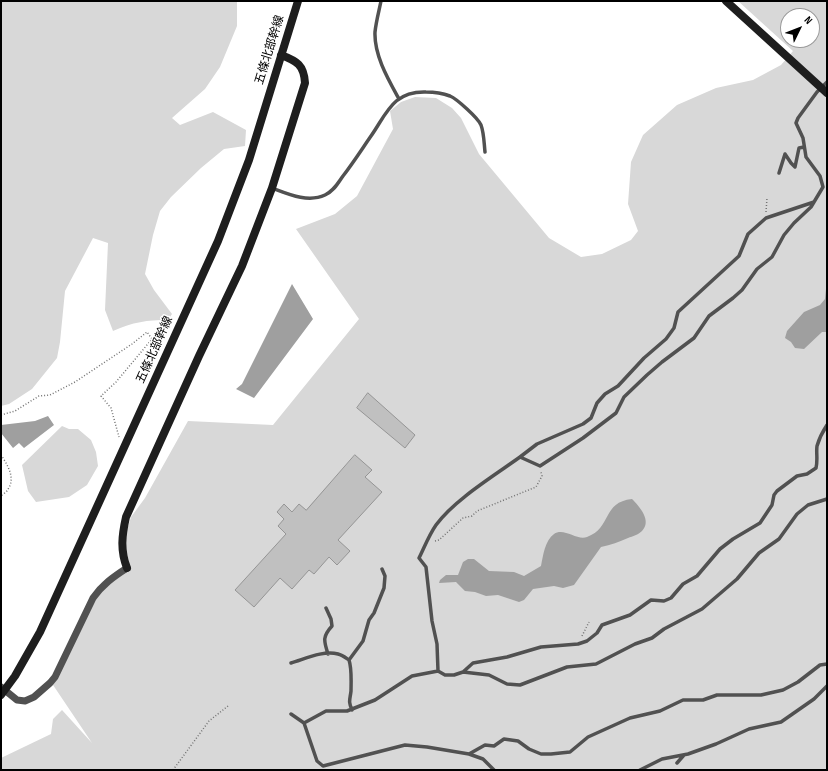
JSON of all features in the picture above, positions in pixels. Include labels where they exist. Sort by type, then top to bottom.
[{"type":"street","name":"五條北部幹線","points":[[2,691],[24,662],[40,632],[218,240],[248,160],[298,1]]},
{"type":"street","points":[[726,1],[827,93]]},
{"type":"street","points":[[2,691],[17,700],[25,701],[34,697],[50,683],[55,677],[93,598],[99,589],[126,568],[122,534],[126,517],[199,356],[242,266],[272,188],[305,83],[304,73],[299,65],[291,59],[281,55]]},
{"type":"lane","points":[[381,1],[375,32],[376,46],[386,75],[399,99]]},
{"type":"lane","points":[[520,457],[540,466],[584,438],[616,413],[624,397],[662,362],[694,338],[709,316],[742,290],[757,269],[772,256],[784,235],[814,202],[823,187],[820,176],[806,157],[803,138],[796,123],[817,92],[827,82]]},
{"type":"lane","points":[[272,188],[300,197],[312,198],[324,195],[334,189],[375,131],[384,114],[399,99],[411,93],[443,93],[452,97],[480,123],[486,152]]},
{"type":"lane","points":[[779,173],[785,154],[795,167],[799,148],[804,148]]},
{"type":"lane","points":[[821,181],[827,181]]},
{"type":"lane","points":[[438,671],[437,644],[432,621],[426,567],[419,558],[436,525],[451,508],[537,444],[583,424],[591,418],[597,403],[605,394],[618,386],[644,358],[666,339],[674,328],[678,312],[739,256],[748,234],[766,218],[814,202]]},
{"type":"lane","points":[[463,672],[472,662],[507,657],[540,647],[578,644],[587,641],[597,633],[602,625],[630,615],[651,600],[664,601],[671,598],[683,584],[697,576],[720,549],[733,538],[760,523],[772,505],[774,495],[778,491],[797,476],[807,474],[816,468],[818,460],[817,446],[827,425]]},
{"type":"lane","points":[[304,723],[326,711],[352,710],[375,700],[412,676],[438,671],[446,675],[454,675],[463,672],[489,675],[507,684],[520,685],[567,667],[596,664],[635,644],[652,638],[664,629],[702,609],[737,579],[759,553],[779,539],[797,514],[808,505],[827,499]]},
{"type":"lane","points":[[349,660],[363,641],[369,620],[374,613],[384,588],[385,576],[382,569]]},
{"type":"lane","points":[[326,608],[331,619],[332,626],[326,632],[324,639],[328,654]]},
{"type":"lane","points":[[291,663],[312,656],[328,654],[338,654],[349,660],[352,669],[349,702],[352,710]]},
{"type":"lane","points":[[469,754],[485,745],[494,746],[504,739],[518,741],[529,749],[541,754],[570,752],[588,737],[630,718],[660,711],[683,700],[703,700],[717,695],[761,695],[783,690],[798,682],[820,665],[827,664]]},
{"type":"lane","points":[[640,770],[662,760],[684,755],[716,744],[749,729],[781,722],[814,699],[827,686]]},
{"type":"lane","points":[[290,714],[304,723],[317,761],[323,766],[405,745],[469,754],[483,759],[494,770]]},
{"type":"lane","points":[[677,763],[684,755]]},
{"type":"path","points":[[766,218],[768,198]]},
{"type":"path","points":[[1,415],[15,411],[39,396],[50,395],[75,382],[132,344],[147,332],[152,339],[116,382],[101,396],[111,408],[123,450]]},
{"type":"path","points":[[1,455],[9,467],[11,477],[9,489],[1,496]]},
{"type":"path","points":[[427,542],[439,540],[463,518],[472,516],[477,511],[536,487],[542,476],[540,466]]},
{"type":"path","points":[[578,644],[589,622]]},
{"type":"path","points":[[173,770],[209,721],[228,706]]},
{"type":"shaded area","points":[[1,1],[237,2],[237,26],[220,67],[205,89],[172,118],[180,125],[213,112],[246,130],[245,146],[224,149],[201,168],[171,197],[160,211],[153,235],[145,274],[154,290],[172,314],[168,320],[140,322],[127,325],[113,331],[105,310],[108,243],[93,238],[65,291],[57,358],[32,389],[9,404],[1,406]]},
{"type":"shaded area","points":[[738,1],[827,1],[827,770],[1,770],[1,758],[51,734],[53,719],[62,710],[92,743],[51,682],[91,599],[102,582],[119,571],[129,560],[124,547],[131,517],[145,498],[188,421],[273,425],[359,319],[296,229],[335,214],[357,196],[393,129],[390,111],[401,102],[415,97],[436,98],[452,108],[461,118],[479,154],[549,238],[581,257],[602,254],[631,240],[638,231],[628,204],[631,162],[643,135],[677,105],[716,88],[753,80],[781,65],[793,51],[790,48],[820,48],[820,8],[780,8],[780,39]]},
{"type":"shaded area","points":[[827,279],[827,332],[822,332],[804,349],[795,348],[791,342],[785,338],[787,331],[804,312],[820,305],[825,299]]},
{"type":"shaded area","points":[[292,284],[313,319],[254,398],[236,389],[242,384]]},
{"type":"shaded area","points":[[48,416],[54,425],[24,448],[19,443],[13,448],[1,433],[1,425],[35,421]]},
{"type":"shaded area","points":[[62,426],[69,429],[78,429],[91,440],[96,452],[98,466],[87,485],[69,497],[36,502],[28,491],[22,465]]},
{"type":"shaded area","points":[[632,499],[644,514],[646,523],[645,527],[642,531],[635,535],[601,547],[574,585],[563,588],[554,586],[533,589],[524,600],[519,602],[498,595],[486,596],[475,592],[465,591],[456,582],[439,583],[440,580],[446,575],[458,575],[463,562],[468,559],[474,559],[489,571],[514,572],[524,576],[541,566],[546,544],[554,534],[562,532],[583,538],[587,537],[595,533],[600,528],[611,510],[616,505],[622,501]]},
{"type":"building","points":[[368,393],[415,435],[405,448],[357,408]]},
{"type":"building","points":[[355,455],[372,470],[365,477],[382,492],[338,540],[350,551],[337,565],[329,557],[314,574],[309,570],[292,589],[280,578],[254,607],[235,590],[286,534],[278,526],[284,519],[277,512],[284,504],[292,512],[299,504],[306,510]]}]
